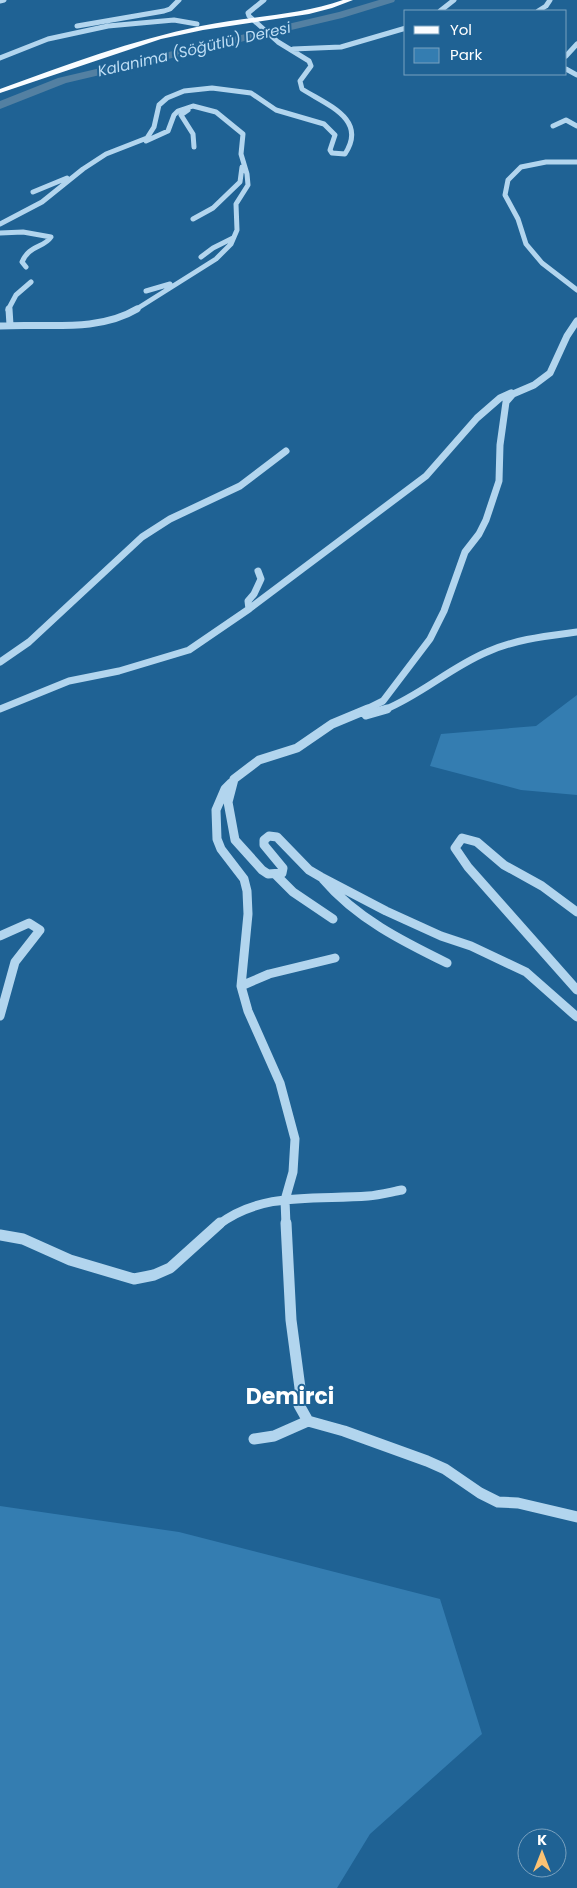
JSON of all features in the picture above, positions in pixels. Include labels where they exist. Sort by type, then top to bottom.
[{"type":"main road","points":[[0,86],[155,34],[197,24],[253,20],[313,6],[330,0]]},
{"type":"main road","points":[[0,90],[120,50],[182,32],[304,12],[350,0]]},
{"type":"street","points":[[0,2],[4,0]]},
{"type":"street","points":[[0,58],[48,39],[62,31],[91,22],[164,11],[179,0]]},
{"type":"street","points":[[136,144],[151,134],[155,126],[157,110],[164,100],[173,93],[203,88],[249,92],[276,110],[322,124],[335,135],[330,150],[332,153],[345,154],[352,139],[352,129],[343,115],[302,89],[300,81],[311,66],[309,61],[293,49],[278,42],[248,14],[264,0]]},
{"type":"street","points":[[441,10],[454,0]]},
{"type":"street","points":[[540,10],[546,6],[550,0]]},
{"type":"street","points":[[48,39],[108,26],[174,20],[197,24]]},
{"type":"street","points":[[293,49],[341,47],[404,29]]},
{"type":"street","points":[[567,55],[577,44]]},
{"type":"street","points":[[0,224],[31,209],[72,176],[108,152],[156,138],[168,131],[178,110],[193,106],[216,112],[243,134],[240,156],[242,160],[242,178],[240,182],[213,208],[193,219]]},
{"type":"street","points":[[194,147],[193,134],[181,114],[192,108],[201,107]]},
{"type":"street","points":[[553,126],[566,120],[577,126]]},
{"type":"street","points":[[0,326],[88,324],[119,318],[175,283],[207,267],[218,258],[235,236],[238,226],[235,206],[249,183],[246,165],[242,160]]},
{"type":"street","points":[[577,162],[546,162],[520,167],[508,180],[506,200],[518,219],[526,244],[542,263],[577,290]]},
{"type":"street","points":[[33,192],[72,176]]},
{"type":"street","points":[[0,233],[23,232],[51,237],[48,242],[39,244],[28,252],[22,262],[26,267]]},
{"type":"street","points":[[202,257],[213,248],[235,236]]},
{"type":"street","points":[[10,325],[8,319],[9,308],[14,296],[31,282]]},
{"type":"street","points":[[146,291],[175,283]]},
{"type":"street","points":[[0,709],[69,681],[118,671],[189,650],[249,609],[426,476],[441,456],[472,422],[499,400],[508,394],[534,386],[550,373],[577,321]]},
{"type":"street","points":[[308,1421],[299,1405],[300,1388],[291,1320],[285,1200],[293,1172],[295,1139],[280,1083],[248,1011],[241,986],[248,914],[247,890],[244,879],[221,849],[217,839],[216,810],[225,789],[234,779],[259,760],[297,748],[326,726],[368,710],[383,701],[430,639],[444,612],[465,552],[479,534],[486,520],[499,481],[500,444],[506,402],[517,392]]},
{"type":"street","points":[[0,662],[29,642],[142,537],[170,519],[240,486],[286,451]]},
{"type":"street","points":[[249,609],[248,601],[261,579],[258,571]]},
{"type":"street","points":[[344,719],[371,714],[395,706],[474,657],[496,647],[533,637],[577,632]]},
{"type":"street","points":[[234,779],[228,802],[235,840],[262,870],[268,874],[282,873],[283,868],[264,845],[264,840],[270,836],[277,837],[309,870],[321,877],[386,911],[441,936],[471,946],[526,972],[577,1017]]},
{"type":"street","points":[[577,912],[542,886],[504,865],[477,842],[462,838],[455,848],[468,868],[577,990]]},
{"type":"street","points":[[275,874],[293,892],[334,919]]},
{"type":"street","points":[[321,877],[333,891],[370,920],[395,936],[447,963]]},
{"type":"street","points":[[0,936],[29,923],[40,930],[15,962],[0,1016]]},
{"type":"street","points":[[241,986],[269,974],[335,958]]},
{"type":"street","points":[[0,1235],[23,1239],[70,1260],[134,1279],[154,1275],[170,1268],[220,1223],[250,1206],[268,1201],[368,1196],[402,1190]]},
{"type":"street","points":[[254,1439],[274,1436],[308,1421],[344,1431],[427,1461],[445,1469],[480,1493],[498,1502],[518,1503],[577,1516]]},
{"type":"green space","points":[[577,695],[577,795],[521,790],[430,766],[441,734],[536,726]]},
{"type":"green space","points":[[0,1506],[179,1532],[440,1599],[482,1734],[370,1834],[337,1888],[0,1888]]},
{"type":"waterway","name":"Kalanima (Söğütlü) Deresi","points":[[0,105],[62,80],[342,15],[390,0]]},
{"type":"district","name":"Demirci","points":[[290,1396]]}]
